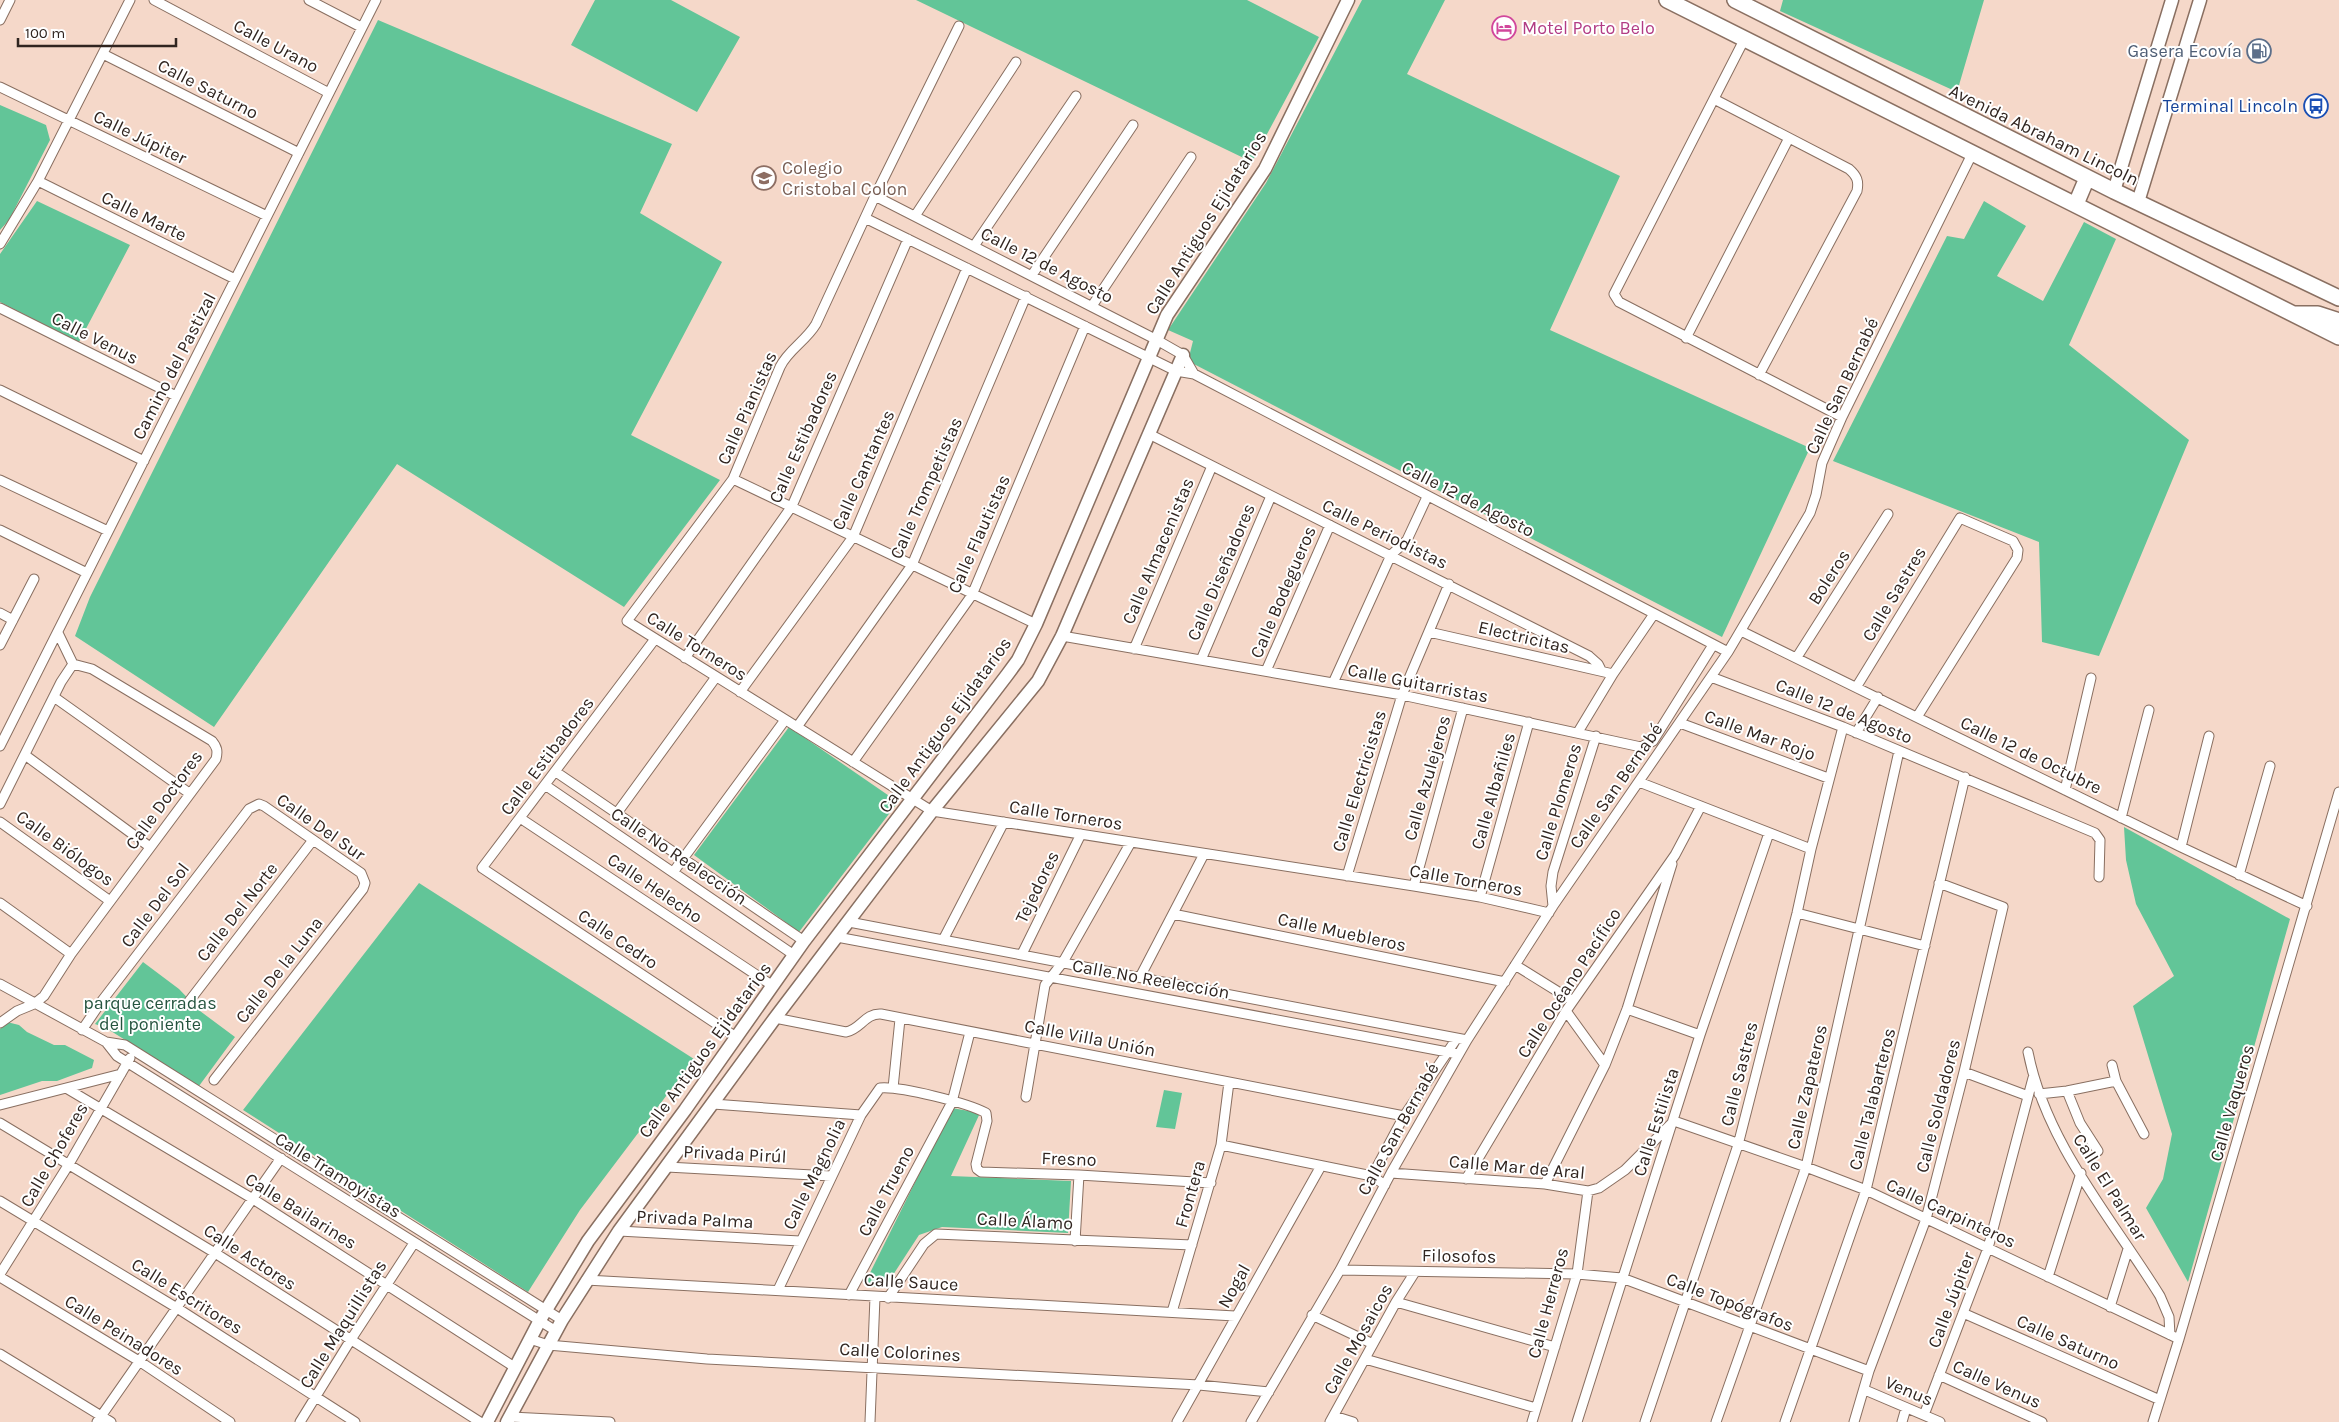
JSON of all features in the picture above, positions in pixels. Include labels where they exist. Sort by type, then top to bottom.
[{"type":"main road","points":[[1667,0],[2339,337]]},
{"type":"main road","name":"Avenida Abraham Lincoln","points":[[1735,0],[2087,178],[2339,298]]},
{"type":"main road","points":[[2076,204],[2087,178]]},
{"type":"main road","points":[[2292,314],[2318,314],[2339,321]]},
{"type":"street","points":[[0,244],[38,181],[130,0]]},
{"type":"street","name":"Calle Urano","points":[[154,0],[329,93]]},
{"type":"street","points":[[309,0],[362,27]]},
{"type":"street","name":"Camino del Pastizal","points":[[0,746],[376,0]]},
{"type":"street","name":"Calle Antiguos Ejidatarios","points":[[487,1422],[546,1308],[588,1242],[773,986],[804,940],[913,800],[1018,660],[1036,624],[1155,339],[1173,305],[1265,169],[1348,0]]},
{"type":"street","points":[[2114,191],[2172,0]]},
{"type":"street","points":[[2138,202],[2200,0]]},
{"type":"street","points":[[0,20],[6,4]]},
{"type":"street","name":"Calle Pianistas","points":[[627,621],[733,479],[780,367],[789,353],[812,331],[875,196],[959,26]]},
{"type":"street","points":[[1746,38],[1614,294],[1619,302],[1842,417]]},
{"type":"street","name":"Calle Saturno","points":[[103,54],[299,153]]},
{"type":"street","points":[[915,216],[1016,62]]},
{"type":"street","name":"Calle Júpiter","points":[[0,86],[267,216]]},
{"type":"street","points":[[974,246],[1076,96]]},
{"type":"street","points":[[1714,99],[1849,169],[1857,178],[1859,185],[1759,375]]},
{"type":"street","points":[[1032,275],[1134,125]]},
{"type":"street","points":[[1686,338],[1789,138]]},
{"type":"street","name":"Calle San Bernabé","points":[[1251,1422],[1340,1270],[1391,1173],[1458,1054],[1551,909],[1728,652],[1810,513],[1816,495],[1822,463],[1842,417],[1973,152]]},
{"type":"street","points":[[1092,306],[1191,157]]},
{"type":"street","name":"Calle Marte","points":[[38,181],[235,279]]},
{"type":"street","name":"Calle 12 de Agosto","points":[[875,196],[1032,275],[1183,355]]},
{"type":"street","name":"Calle 12 de Agosto","points":[[865,218],[1176,371],[1194,374],[1427,497],[1728,652]]},
{"type":"street","name":"Calle Estibadores","points":[[685,658],[792,506],[908,239]]},
{"type":"street","name":"Calle Cantantes","points":[[740,692],[854,537],[967,268]]},
{"type":"street","name":"Calle Trompetistas","points":[[797,727],[912,565],[1026,296]]},
{"type":"street","name":"Calle Venus","points":[[0,308],[176,396]]},
{"type":"street","name":"Calle Flautistas","points":[[853,762],[972,595],[1086,326]]},
{"type":"street","points":[[610,1422],[509,1419],[562,1320],[619,1231],[775,1018],[932,811],[1038,681],[1062,636],[1183,355]]},
{"type":"street","points":[[1183,355],[1194,374]]},
{"type":"street","points":[[0,390],[144,461]]},
{"type":"street","name":"Calle Periodistas","points":[[1148,434],[1589,656],[1598,664],[1601,670]]},
{"type":"street","name":"Calle Almacenistas","points":[[1134,649],[1212,466]]},
{"type":"street","points":[[733,479],[1036,624]]},
{"type":"street","points":[[0,480],[108,531]]},
{"type":"street","name":"Calle Diseñadores","points":[[1201,660],[1271,496]]},
{"type":"street","points":[[1333,683],[1391,555],[1407,540],[1427,497]]},
{"type":"street","name":"Boleros","points":[[1797,657],[1888,514]]},
{"type":"street","name":"Calle Sastres","points":[[1857,686],[1960,518],[2013,540],[2017,545],[2018,555],[1917,716]]},
{"type":"street","name":"Calle Bodegueros","points":[[1266,671],[1330,525]]},
{"type":"street","points":[[0,530],[87,573]]},
{"type":"street","points":[[0,645],[34,579]]},
{"type":"street","name":"Calle Electricistas","points":[[1347,876],[1402,695],[1449,584]]},
{"type":"street","points":[[0,613],[12,620]]},
{"type":"street","name":"Calle Plomeros","points":[[1578,732],[1613,674],[1654,614]]},
{"type":"street","name":"Calle Torneros","points":[[627,621],[932,811],[1551,909]]},
{"type":"street","name":"Calle 12 de Octubre","points":[[1741,631],[1857,686],[2181,848],[2307,906]]},
{"type":"street","points":[[0,804],[61,682],[73,664],[58,632]]},
{"type":"street","name":"Electricitas","points":[[1429,632],[1613,674]]},
{"type":"street","name":"Calle Guitarristas","points":[[1062,636],[1402,695],[1596,736],[1634,747],[1648,745],[1653,741],[1713,644]]},
{"type":"street","name":"Calle Estibadores","points":[[482,868],[655,639]]},
{"type":"street","name":"Calle Doctores","points":[[34,1004],[44,996],[71,954],[216,759],[216,746],[212,741],[92,669],[73,664]]},
{"type":"street","name":"Calle 12 de Agosto","points":[[1711,676],[1843,727],[2095,833],[2100,840],[2100,877]]},
{"type":"street","points":[[617,813],[716,677]]},
{"type":"street","points":[[2065,790],[2091,678]]},
{"type":"street","points":[[54,697],[189,793]]},
{"type":"street","points":[[1856,733],[1878,697]]},
{"type":"street","name":"Calle Azulejeros","points":[[1414,886],[1463,708]]},
{"type":"street","points":[[2122,818],[2149,710]]},
{"type":"street","points":[[674,871],[785,720]]},
{"type":"street","name":"Calle Albañiles","points":[[1480,897],[1529,722]]},
{"type":"street","name":"Calle Mar Rojo","points":[[1680,723],[1828,778]]},
{"type":"street","name":"Calle Sastres","points":[[1645,1422],[1738,1144],[1797,913],[1810,849],[1843,727]]},
{"type":"street","name":"Calle Plomeros","points":[[1551,909],[1553,872],[1596,736]]},
{"type":"street","points":[[2181,848],[2209,736]]},
{"type":"street","name":"Calle Zapateros","points":[[1716,1422],[1806,1167],[1899,751]]},
{"type":"street","points":[[25,755],[150,847]]},
{"type":"street","points":[[2239,875],[2270,766]]},
{"type":"street","name":"Calle No Reelección","points":[[556,772],[804,940]]},
{"type":"street","name":"Calle Talabarteros","points":[[1785,1422],[1866,1190],[1964,777]]},
{"type":"street","points":[[1639,782],[1810,849]]},
{"type":"street","name":"Calle No Reelección","points":[[545,785],[674,871],[794,955]]},
{"type":"street","name":"Calle Vaqueros","points":[[2153,1422],[2307,906],[2339,792]]},
{"type":"street","name":"Calle Del Sur","points":[[258,804],[264,806],[313,840],[364,878]]},
{"type":"street","name":"Calle Del Sol","points":[[82,1030],[101,1002],[249,809],[258,804]]},
{"type":"street","name":"Calle Océano Pacífico","points":[[1466,1179],[1566,1011],[1676,855],[1701,806]]},
{"type":"street","name":"Calle Helecho","points":[[520,818],[773,986]]},
{"type":"street","name":"Calle Biólogos","points":[[0,822],[110,901]]},
{"type":"street","points":[[943,940],[1004,822]]},
{"type":"street","name":"Calle Estilista","points":[[1577,1422],[1700,1035],[1769,833]]},
{"type":"street","name":"Tejedores","points":[[1022,954],[1081,834]]},
{"type":"street","name":"Calle Del Norte","points":[[187,1004],[313,840]]},
{"type":"street","points":[[1026,1097],[1043,993],[1049,977],[1063,962],[1131,842]]},
{"type":"street","points":[[1140,977],[1204,854]]},
{"type":"street","points":[[1545,1184],[1605,1065],[1627,1008],[1676,855]]},
{"type":"street","name":"Calle Cedro","points":[[482,868],[736,1037]]},
{"type":"street","name":"Calle De la Luna","points":[[214,1080],[363,889],[364,878]]},
{"type":"street","name":"Calle Soldadores","points":[[1854,1422],[1870,1370],[1926,1219],[1964,1072],[2003,907],[1939,883]]},
{"type":"street","points":[[0,903],[71,954]]},
{"type":"street","points":[[1797,913],[1925,946]]},
{"type":"street","name":"Calle Muebleros","points":[[1173,914],[1505,982]]},
{"type":"street","name":"Calle No Reelección","points":[[849,922],[1467,1040]]},
{"type":"street","name":"Calle No Reelección","points":[[837,938],[1458,1054]]},
{"type":"street","points":[[1515,965],[1573,1001]]},
{"type":"street","name":"Calle Tramoyistas","points":[[0,984],[106,1042],[125,1045],[134,1050],[546,1308],[562,1320]]},
{"type":"street","points":[[0,1023],[34,1004]]},
{"type":"street","points":[[1627,1008],[1700,1035]]},
{"type":"street","points":[[1566,1011],[1605,1065]]},
{"type":"street","name":"Calle Villa Unión","points":[[775,1018],[846,1032],[854,1029],[870,1015],[881,1014],[1404,1116]]},
{"type":"street","points":[[900,1019],[893,1088],[952,1102]]},
{"type":"street","name":"Calle Trueno","points":[[849,1295],[952,1102],[970,1032]]},
{"type":"street","name":"Calle San Bernabé","points":[[1372,1176],[1404,1116],[1458,1038]]},
{"type":"street","name":"Calle Tramoyistas","points":[[106,1042],[117,1056],[556,1331]]},
{"type":"street","name":"Calle Choferes","points":[[0,1276],[69,1164],[134,1050]]},
{"type":"street","name":"Calle El Palmar","points":[[2028,1052],[2033,1078],[2049,1117],[2080,1173],[2160,1296],[2169,1317],[2170,1335]]},
{"type":"street","points":[[2112,1065],[2116,1081],[2144,1134]]},
{"type":"street","points":[[1964,1072],[2028,1096]]},
{"type":"street","points":[[0,1105],[121,1074]]},
{"type":"street","name":"Calle Júpiter","points":[[1924,1415],[1988,1248],[2033,1078]]},
{"type":"street","points":[[2039,1094],[2067,1091],[2116,1081]]},
{"type":"street","name":"Frontera","points":[[1172,1312],[1221,1146],[1229,1082]]},
{"type":"street","name":"Calle Magnolia","points":[[778,1290],[861,1115],[877,1089],[884,1087],[893,1088]]},
{"type":"street","name":"Calle Bailarines","points":[[66,1088],[253,1199],[516,1368]]},
{"type":"street","points":[[2067,1091],[2080,1124],[2098,1151]]},
{"type":"street","name":"Fresno","points":[[952,1102],[986,1113],[987,1121],[976,1159],[977,1169],[981,1172],[1080,1175],[1211,1183]]},
{"type":"street","points":[[713,1104],[861,1115]]},
{"type":"street","name":"Calle Carpinteros","points":[[1674,1121],[1866,1190],[2179,1339]]},
{"type":"street","name":"Calle Mar de Aral","points":[[1391,1173],[1545,1184],[1588,1191],[1599,1188],[1625,1170],[1674,1121]]},
{"type":"street","name":"Calle Actores","points":[[0,1123],[215,1254],[480,1422]]},
{"type":"street","points":[[1221,1146],[1372,1176],[1385,1185]]},
{"type":"street","points":[[100,1419],[280,1158]]},
{"type":"street","name":"Nogal","points":[[1177,1422],[1321,1166]]},
{"type":"street","name":"Privada Pirúl","points":[[667,1167],[831,1176]]},
{"type":"street","points":[[2048,1277],[2080,1173]]},
{"type":"street","points":[[1076,1241],[1080,1175]]},
{"type":"street","name":"Calle Herreros","points":[[1532,1422],[1577,1274],[1588,1191]]},
{"type":"street","name":"Calle Escritores","points":[[0,1201],[177,1308],[355,1422]]},
{"type":"street","name":"Privada Palma","points":[[619,1231],[800,1241]]},
{"type":"street","name":"Calle Álamo","points":[[888,1298],[924,1244],[936,1234],[1192,1245]]},
{"type":"street","name":"Calle Maquillistas","points":[[300,1422],[414,1243]]},
{"type":"street","points":[[2110,1307],[2128,1249]]},
{"type":"street","name":"Filosofos","points":[[1340,1270],[1577,1274]]},
{"type":"street","name":"Calle Mosaicos","points":[[1332,1419],[1396,1302],[1416,1272]]},
{"type":"street","name":"Calle Topógrafos","points":[[1577,1274],[1622,1278],[1749,1325],[1809,1350],[1870,1370]]},
{"type":"street","name":"Calle Peinadores","points":[[0,1276],[139,1361],[230,1422]]},
{"type":"street","name":"Calle Sauce","points":[[586,1280],[1236,1316]]},
{"type":"street","points":[[870,1422],[876,1297]]},
{"type":"street","points":[[1396,1302],[1555,1347]]},
{"type":"street","name":"Calle Saturno","points":[[1964,1313],[2160,1400]]},
{"type":"street","points":[[1312,1315],[1373,1344]]},
{"type":"street","name":"Calle Colorines","points":[[530,1339],[548,1345],[706,1358],[1199,1384],[1269,1392]]},
{"type":"street","points":[[0,1354],[100,1419],[111,1422]]},
{"type":"street","points":[[1365,1358],[1536,1408]]},
{"type":"street","name":"Calle Venus","points":[[1939,1375],[2042,1422]]},
{"type":"street","name":"Venus","points":[[1865,1390],[1940,1422]]},
{"type":"street","points":[[1902,1422],[1906,1408]]},
{"type":"street","points":[[1332,1419],[1353,1422]]},
{"type":"green space","points":[[595,0],[671,0],[740,37],[697,112],[571,45]]},
{"type":"green space","points":[[916,0],[1247,0],[1319,37],[1252,162]]},
{"type":"green space","points":[[1362,0],[1445,0],[1407,74],[1620,176],[1550,330],[1810,448],[1722,637],[1188,361],[1193,341],[1168,330],[1266,183]]},
{"type":"green space","points":[[1783,0],[1984,0],[1957,92],[1780,11]]},
{"type":"green space","points":[[378,20],[672,144],[640,213],[722,262],[631,435],[720,480],[624,607],[397,464],[214,727],[75,636],[90,597]]},
{"type":"green space","points":[[0,105],[46,125],[50,140],[9,220],[0,230]]},
{"type":"green space","points":[[37,201],[130,245],[79,342],[0,302],[0,254]]},
{"type":"green space","points":[[1984,201],[2026,226],[1997,276],[2043,301],[2084,222],[2116,239],[2069,345],[2189,440],[2099,656],[2042,642],[2039,542],[1833,461],[1947,236],[1964,239]]},
{"type":"green space","points":[[789,727],[898,802],[799,932],[694,855]]},
{"type":"green space","points":[[2124,827],[2290,919],[2188,1282],[2146,1208],[2163,1179],[2172,1134],[2133,1006],[2174,976],[2136,904],[2126,860]]},
{"type":"green space","points":[[419,883],[694,1059],[580,1210],[528,1292],[243,1110]]},
{"type":"green space","name":"parque cerradas del poniente","points":[[143,962],[179,989],[200,1011],[235,1037],[199,1086],[106,1028],[95,1024]]},
{"type":"green space","points":[[7,1022],[19,1025],[27,1032],[54,1045],[65,1045],[94,1060],[92,1068],[57,1081],[42,1081],[0,1095],[0,1029]]},
{"type":"green space","points":[[1164,1090],[1182,1093],[1175,1129],[1156,1127]]},
{"type":"green space","points":[[952,1108],[980,1113],[951,1176],[1071,1181],[1068,1233],[942,1227],[919,1235],[891,1278],[878,1287],[864,1285]]},
{"type":"place","name":"Motel Porto Belo","points":[[1504,28]]},
{"type":"place","name":"Gasera Ecovía","points":[[2259,51]]},
{"type":"place","name":"Terminal Lincoln","points":[[2316,106]]},
{"type":"place","name":"Colegio Cristobal Colon","points":[[764,178]]}]
